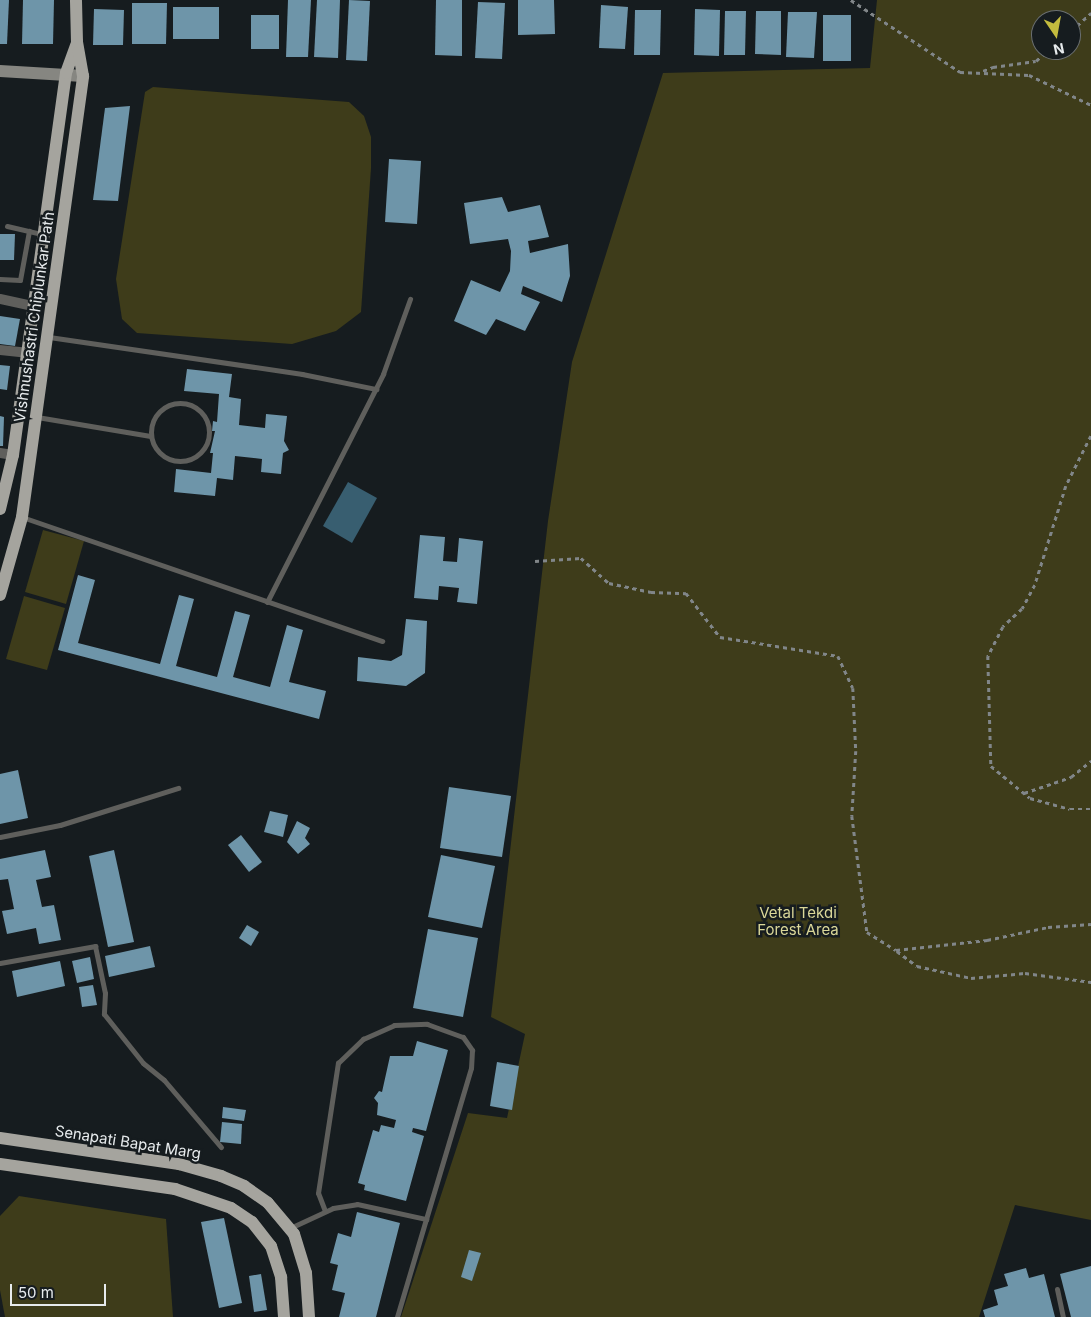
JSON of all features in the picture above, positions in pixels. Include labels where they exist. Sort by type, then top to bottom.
[{"type":"main road","name":"Vishnushastri Chiplunkar Path","points":[[0,595],[22,517],[83,76],[77,42],[76,0]]},
{"type":"main road","name":"Vishnushastri Chiplunkar Path","points":[[0,509],[6,454],[27,353],[66,74],[77,42]]},
{"type":"main road","name":"Senapati Bapat Marg","points":[[0,1138],[200,1169],[244,1186],[268,1203],[289,1228],[302,1254],[309,1317]]},
{"type":"main road","points":[[0,1164],[175,1189],[231,1208],[252,1222],[272,1246],[281,1277],[284,1317]]},
{"type":"street","points":[[0,71],[83,76]]},
{"type":"street","points":[[0,299],[34,306]]},
{"type":"street","points":[[0,350],[27,353]]},
{"type":"lane","points":[[7,226],[44,234]]},
{"type":"lane","points":[[0,280],[20,280],[29,232]]},
{"type":"lane","points":[[267,602],[376,389],[410,299]]},
{"type":"lane","points":[[48,336],[302,374],[376,389]]},
{"type":"lane","points":[[182,403],[200,411],[209,429],[209,439],[201,452],[189,460],[178,462],[160,454],[150,436],[151,425],[162,408],[182,403]]},
{"type":"lane","points":[[36,416],[150,436]]},
{"type":"lane","points":[[22,517],[382,641]]},
{"type":"lane","points":[[0,838],[60,825],[178,788]]},
{"type":"lane","points":[[0,963],[95,946],[105,993],[104,1014],[144,1063],[164,1080],[221,1147]]},
{"type":"lane","points":[[325,1212],[318,1193],[338,1062],[363,1039],[394,1025],[428,1024],[463,1037],[472,1050],[471,1068],[397,1317]]},
{"type":"lane","points":[[289,1228],[325,1212],[357,1204],[426,1219]]},
{"type":"lane","points":[[1057,1289],[1063,1317]]},
{"type":"path","points":[[851,0],[960,72],[1029,75],[1091,105]]},
{"type":"path","points":[[1081,22],[1091,13]]},
{"type":"path","points":[[982,72],[993,67],[1037,60]]},
{"type":"path","points":[[1091,436],[1066,486],[1035,585],[1022,608],[1003,627],[988,656],[991,766],[1024,793],[1070,809],[1091,810]]},
{"type":"path","points":[[536,561],[581,558],[609,583],[651,592],[686,593],[720,637],[838,656],[853,688],[856,751],[852,816],[867,932],[917,966],[970,978],[1025,973],[1091,982]]},
{"type":"path","points":[[1024,793],[1071,777],[1091,761]]},
{"type":"path","points":[[896,950],[987,940],[1048,926],[1091,924]]},
{"type":"green space","name":"Vetal Tekdi Forest Area","points":[[877,0],[1091,0],[1091,1220],[1015,1205],[979,1317],[401,1317],[468,1113],[507,1118],[525,1034],[491,1017],[548,521],[572,362],[663,73],[870,68]]},
{"type":"green space","points":[[153,87],[349,102],[364,116],[371,137],[371,168],[361,312],[336,331],[292,344],[137,333],[122,319],[116,279],[145,92]]},
{"type":"green space","points":[[43,530],[84,541],[66,604],[25,592]]},
{"type":"green space","points":[[24,596],[65,608],[47,670],[6,659]]},
{"type":"green space","points":[[19,1196],[166,1219],[173,1317],[5,1317],[0,1290],[0,1216]]},
{"type":"water","points":[[348,482],[377,498],[352,543],[323,526]]},
{"type":"building","points":[[0,0],[9,0],[7,44],[0,44]]},
{"type":"building","points":[[23,0],[54,0],[53,44],[22,44]]},
{"type":"building","points":[[288,0],[311,0],[308,57],[286,57]]},
{"type":"building","points":[[317,0],[340,0],[338,58],[314,57]]},
{"type":"building","points":[[349,0],[370,1],[367,61],[346,60]]},
{"type":"building","points":[[436,0],[462,0],[462,56],[435,55]]},
{"type":"building","points":[[518,0],[554,0],[555,34],[518,35]]},
{"type":"building","points":[[478,2],[505,3],[502,59],[475,58]]},
{"type":"building","points":[[132,3],[167,3],[166,44],[132,44]]},
{"type":"building","points":[[601,5],[628,7],[625,49],[599,48]]},
{"type":"building","points":[[173,7],[219,7],[219,39],[173,39]]},
{"type":"building","points":[[94,9],[124,10],[123,45],[93,45]]},
{"type":"building","points":[[695,9],[720,10],[719,56],[694,55]]},
{"type":"building","points":[[635,10],[661,10],[660,55],[634,55]]},
{"type":"building","points":[[725,11],[746,11],[745,55],[724,55]]},
{"type":"building","points":[[756,11],[781,11],[781,55],[755,54]]},
{"type":"building","points":[[788,12],[817,12],[814,58],[786,57]]},
{"type":"building","points":[[251,15],[279,15],[279,49],[251,49]]},
{"type":"building","points":[[823,15],[851,15],[851,61],[823,61]]},
{"type":"building","points":[[130,106],[118,201],[93,200],[105,108]]},
{"type":"building","points":[[389,159],[421,161],[417,224],[385,222]]},
{"type":"building","points":[[502,197],[508,212],[540,205],[549,237],[528,241],[530,253],[568,244],[570,276],[562,302],[523,286],[521,294],[540,302],[525,331],[496,319],[486,335],[454,321],[471,280],[500,292],[510,271],[511,251],[508,239],[470,244],[464,203]]},
{"type":"building","points":[[0,234],[15,234],[14,260],[0,260]]},
{"type":"building","points":[[0,316],[20,319],[15,346],[0,344]]},
{"type":"building","points":[[0,365],[10,366],[7,390],[0,389]]},
{"type":"building","points":[[187,369],[232,374],[229,397],[241,399],[239,425],[265,428],[266,414],[287,416],[284,441],[289,450],[283,453],[281,474],[261,472],[262,459],[235,456],[233,480],[217,478],[215,496],[174,492],[176,469],[211,473],[213,453],[210,453],[215,431],[212,431],[213,421],[217,422],[219,394],[184,391]]},
{"type":"building","points":[[0,416],[4,417],[3,446],[0,446]]},
{"type":"building","points":[[420,535],[445,537],[443,561],[457,562],[459,538],[483,541],[477,604],[457,602],[459,588],[439,586],[438,600],[414,598]]},
{"type":"building","points":[[78,575],[95,580],[78,643],[160,664],[179,595],[194,599],[176,666],[217,677],[235,611],[250,615],[233,677],[270,687],[287,625],[303,630],[289,682],[326,691],[319,719],[58,650]]},
{"type":"building","points":[[406,619],[427,621],[425,673],[406,686],[357,681],[358,657],[391,661],[402,655]]},
{"type":"building","points":[[18,770],[28,818],[0,824],[0,774]]},
{"type":"building","points":[[449,787],[511,796],[502,857],[440,848]]},
{"type":"building","points":[[270,811],[288,815],[283,837],[264,832]]},
{"type":"building","points":[[297,821],[310,828],[305,838],[310,844],[298,854],[287,842]]},
{"type":"building","points":[[241,835],[262,862],[249,872],[228,845]]},
{"type":"building","points":[[45,850],[51,877],[36,880],[42,907],[54,905],[61,940],[39,944],[36,928],[7,934],[2,911],[14,909],[8,879],[0,880],[0,859]]},
{"type":"building","points":[[114,850],[134,942],[108,947],[89,856]]},
{"type":"building","points":[[441,855],[495,866],[482,928],[428,917]]},
{"type":"building","points":[[247,925],[259,932],[251,946],[239,938]]},
{"type":"building","points":[[428,929],[478,938],[463,1017],[413,1008]]},
{"type":"building","points":[[150,946],[155,967],[109,977],[105,956]]},
{"type":"building","points":[[90,957],[94,979],[77,983],[72,961]]},
{"type":"building","points":[[60,961],[65,986],[17,997],[12,971]]},
{"type":"building","points":[[93,985],[97,1005],[82,1007],[79,987]]},
{"type":"building","points":[[417,1041],[448,1050],[426,1131],[413,1128],[412,1132],[424,1136],[406,1201],[364,1190],[365,1185],[358,1183],[373,1130],[379,1132],[381,1125],[394,1128],[396,1120],[377,1115],[378,1103],[374,1098],[379,1091],[382,1092],[390,1056],[413,1056]]},
{"type":"building","points":[[497,1062],[519,1066],[512,1110],[490,1106]]},
{"type":"building","points":[[223,1107],[246,1110],[244,1121],[222,1118]]},
{"type":"building","points":[[222,1122],[242,1124],[241,1144],[220,1142]]},
{"type":"building","points":[[357,1212],[400,1223],[376,1317],[339,1317],[345,1293],[332,1290],[338,1265],[330,1263],[338,1233],[351,1237]]},
{"type":"building","points":[[224,1218],[242,1303],[219,1308],[201,1222]]},
{"type":"building","points":[[469,1250],[481,1253],[472,1281],[461,1277]]},
{"type":"building","points":[[1091,1266],[1091,1317],[1071,1317],[1060,1274]]},
{"type":"building","points":[[1026,1268],[1029,1278],[1044,1274],[1055,1317],[985,1317],[983,1310],[998,1305],[994,1290],[1008,1286],[1004,1274]]},
{"type":"building","points":[[261,1274],[267,1310],[254,1312],[249,1276]]}]
